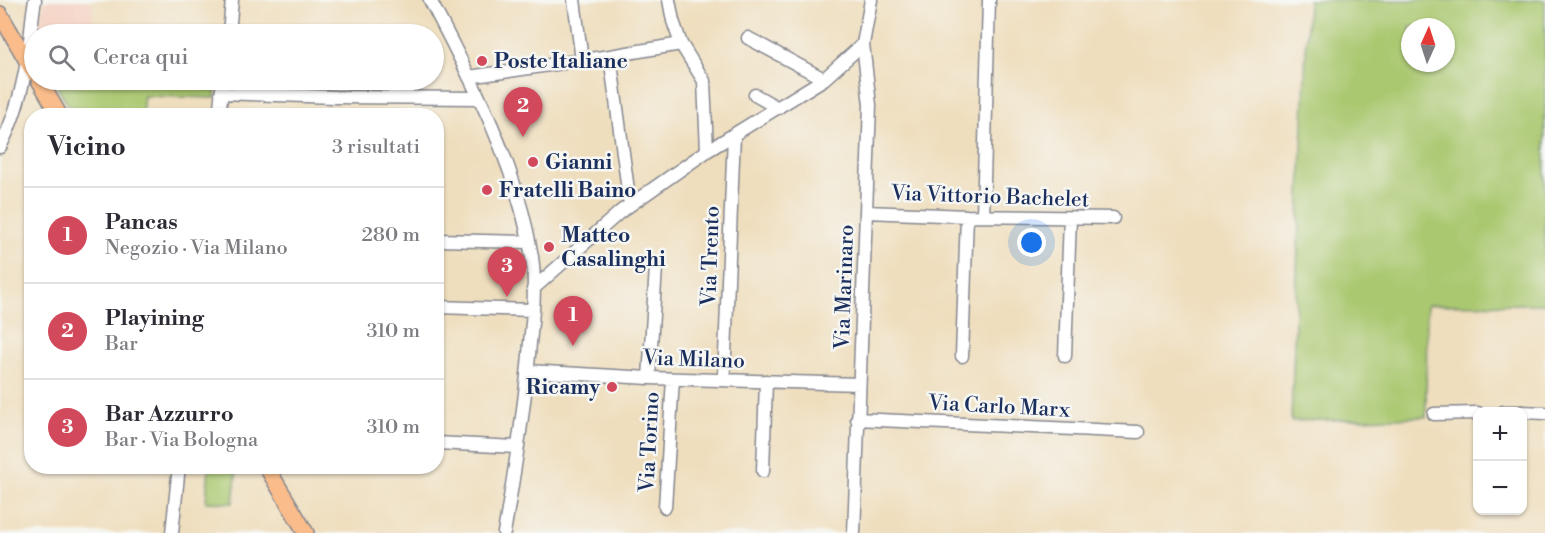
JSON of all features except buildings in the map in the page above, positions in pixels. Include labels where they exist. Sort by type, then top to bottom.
[{"type":"main road","points":[[0,14],[24,55]]},
{"type":"main road","points":[[45,90],[55,108]]},
{"type":"main road","points":[[271,474],[306,533]]},
{"type":"street","points":[[34,24],[35,0]]},
{"type":"street","points":[[230,24],[232,0]]},
{"type":"street","points":[[429,0],[441,24]]},
{"type":"street","points":[[574,0],[582,60]]},
{"type":"street","points":[[669,0],[681,44],[705,81],[707,151]]},
{"type":"street","name":"Via Marinaro","points":[[854,533],[870,105],[863,44],[871,0]]},
{"type":"street","points":[[983,216],[989,0]]},
{"type":"street","points":[[444,29],[479,98],[512,175],[532,258],[533,310],[528,371],[504,533]]},
{"type":"street","points":[[748,38],[824,79]]},
{"type":"street","points":[[469,77],[681,44]]},
{"type":"street","points":[[533,289],[589,237],[630,205],[707,151],[824,79],[863,44]]},
{"type":"street","points":[[610,56],[630,205]]},
{"type":"street","points":[[0,147],[24,87]]},
{"type":"street","points":[[220,108],[221,90]]},
{"type":"street","points":[[221,93],[479,98]]},
{"type":"street","points":[[755,95],[778,108]]},
{"type":"street","name":"Via Trento","points":[[724,379],[734,135]]},
{"type":"street","name":"Via Vittorio Bachelet","points":[[866,212],[1113,218]]},
{"type":"street","points":[[962,356],[967,216]]},
{"type":"street","points":[[1065,356],[1070,218]]},
{"type":"street","points":[[444,240],[529,242]]},
{"type":"street","points":[[649,378],[656,267]]},
{"type":"street","points":[[444,307],[533,310]]},
{"type":"street","name":"Via Milano","points":[[528,371],[673,379],[859,384]]},
{"type":"street","name":"Via Torino","points":[[665,507],[673,379]]},
{"type":"street","points":[[763,471],[766,381]]},
{"type":"street","points":[[1527,412],[1545,412]]},
{"type":"street","points":[[1434,414],[1473,413]]},
{"type":"street","name":"Via Carlo Marx","points":[[857,418],[1138,432]]},
{"type":"street","points":[[444,443],[518,447]]},
{"type":"street","points":[[172,533],[178,474]]},
{"type":"shaded area","points":[[45,0],[88,0],[92,3],[92,24],[39,24]]},
{"type":"green space","points":[[1308,0],[1545,0],[1545,304],[1427,305],[1426,417],[1291,421]]},
{"type":"green space","points":[[59,90],[215,90],[215,98],[144,96],[143,108],[70,108]]},
{"type":"green space","points":[[208,474],[236,474],[233,503],[206,502]]},
{"type":"place","name":"Poste Italiane","points":[[482,61]]},
{"type":"place","name":"Playining","points":[[523,137]]},
{"type":"place","name":"Gianni","points":[[533,162]]},
{"type":"place","name":"Fratelli Baino","points":[[487,190]]},
{"type":"place","name":"Matteo Casalinghi","points":[[549,247]]},
{"type":"place","name":"Bar Azzurro","points":[[507,297]]},
{"type":"place","name":"Pancas","points":[[573,346]]},
{"type":"place","name":"Ricamy","points":[[612,387]]}]
